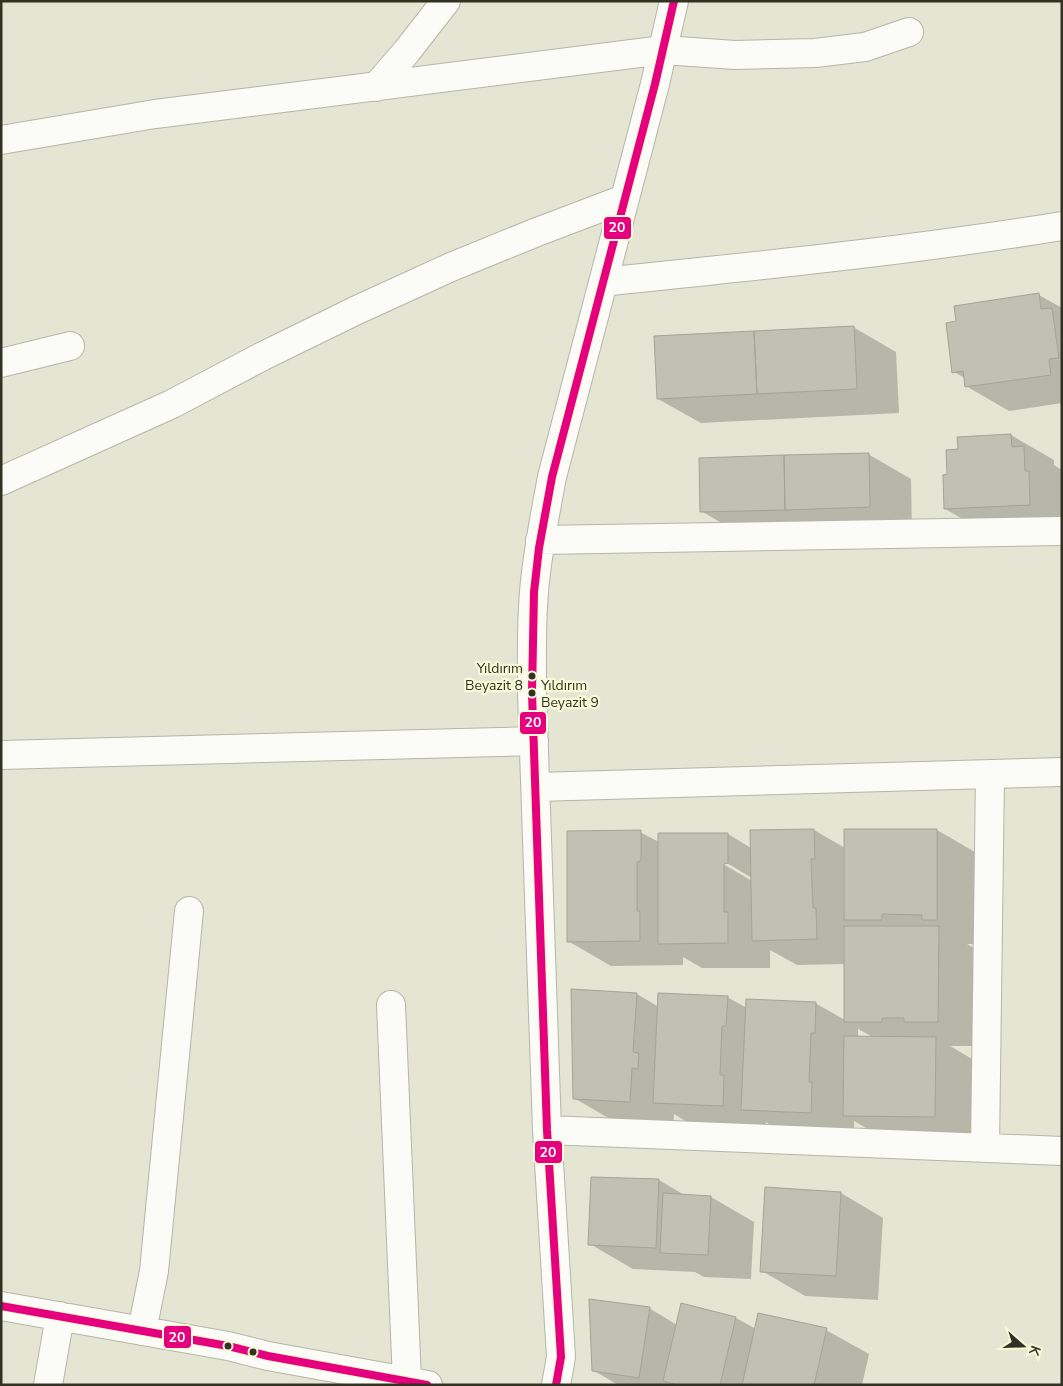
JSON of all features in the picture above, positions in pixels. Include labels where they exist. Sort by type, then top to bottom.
[{"type":"street","points":[[376,87],[446,1]]},
{"type":"street","points":[[556,1385],[561,1357],[546,1130],[532,693],[531,642],[534,592],[540,540],[552,477],[663,50],[674,1]]},
{"type":"street","points":[[1,140],[155,114],[663,50],[735,55],[815,53],[865,47],[909,32]]},
{"type":"street","points":[[1,481],[172,404],[263,356],[365,306],[459,264],[624,198]]},
{"type":"street","points":[[602,282],[978,240],[1062,226]]},
{"type":"street","points":[[1,364],[70,346]]},
{"type":"street","points":[[540,540],[1062,530]]},
{"type":"street","points":[[1,755],[534,741]]},
{"type":"street","points":[[536,787],[1062,772]]},
{"type":"street","points":[[985,1148],[990,774]]},
{"type":"street","points":[[142,1332],[154,1271],[189,912]]},
{"type":"street","points":[[1,1306],[228,1346],[268,1356],[418,1383],[391,1005]]},
{"type":"street","points":[[546,1130],[1062,1151]]},
{"type":"street","points":[[48,1385],[60,1316]]},
{"type":"building","points":[[1039,293],[1041,309],[1052,308],[1059,358],[1049,359],[1051,375],[965,387],[963,371],[952,373],[946,323],[956,321],[954,306]]},
{"type":"building","points":[[854,326],[857,389],[757,394],[754,331]]},
{"type":"building","points":[[754,331],[757,394],[657,399],[654,336]]},
{"type":"building","points":[[1011,434],[1012,447],[1024,446],[1025,471],[1029,471],[1030,505],[944,509],[943,475],[947,474],[946,450],[958,449],[957,437]]},
{"type":"building","points":[[869,453],[870,507],[785,510],[784,455]]},
{"type":"building","points":[[784,455],[785,510],[700,512],[699,458]]},
{"type":"building","points":[[814,829],[815,859],[811,859],[813,908],[816,908],[817,939],[752,941],[750,830]]},
{"type":"building","points":[[844,829],[937,829],[937,920],[922,920],[922,915],[882,914],[882,920],[844,920]]},
{"type":"building","points":[[641,830],[641,861],[637,862],[637,911],[640,911],[640,941],[567,942],[567,831]]},
{"type":"building","points":[[658,833],[728,833],[728,863],[724,864],[724,912],[728,912],[728,943],[658,944]]},
{"type":"building","points":[[844,926],[939,926],[938,1022],[904,1022],[904,1018],[882,1018],[882,1022],[844,1022]]},
{"type":"building","points":[[571,989],[637,993],[633,1052],[639,1053],[638,1069],[632,1068],[630,1102],[573,1099]]},
{"type":"building","points":[[658,993],[728,996],[726,1026],[722,1026],[720,1075],[724,1075],[723,1106],[653,1103]]},
{"type":"building","points":[[746,999],[816,1002],[815,1033],[811,1033],[809,1082],[812,1082],[811,1113],[741,1110]]},
{"type":"building","points":[[844,1036],[936,1037],[935,1117],[843,1116]]},
{"type":"building","points":[[591,1177],[659,1179],[656,1248],[588,1245]]},
{"type":"building","points":[[765,1187],[841,1192],[836,1276],[760,1272]]},
{"type":"building","points":[[663,1193],[711,1196],[708,1255],[660,1253]]},
{"type":"building","points":[[589,1299],[650,1307],[639,1378],[592,1371]]},
{"type":"building","points":[[681,1303],[736,1317],[720,1385],[678,1385],[663,1381]]},
{"type":"building","points":[[758,1313],[827,1328],[814,1385],[742,1385]]},
{"type":"transit line","name":"20","points":[[556,1385],[561,1357],[547,1130],[532,693],[534,592],[539,548],[552,477],[655,84],[674,1]]},
{"type":"transit line","name":"20","points":[[1,1306],[228,1346],[268,1356],[427,1385]]},
{"type":"place","name":"Yıldırım Beyazit 8","points":[[532,676]]},
{"type":"place","name":"Yıldırım Beyazit 9","points":[[532,693]]}]
